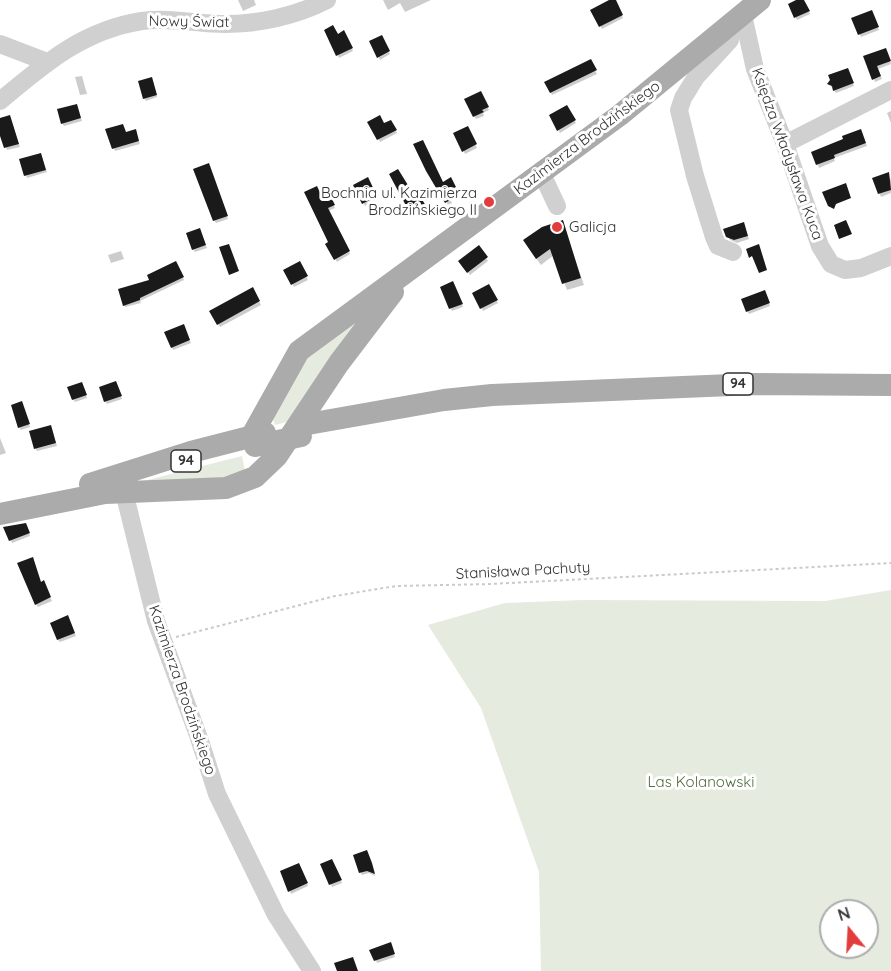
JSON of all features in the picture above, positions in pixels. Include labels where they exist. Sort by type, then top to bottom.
[{"type":"main road","name":"Kazimierza Brodzińskiego","points":[[258,438],[272,400],[299,351],[620,116],[744,14]]},
{"type":"main road","name":"Kazimierza Brodzińskiego","points":[[120,485],[214,489],[240,484],[255,477],[282,450],[350,348],[410,270]]},
{"type":"main road","name":"94","points":[[120,485],[258,438],[586,393],[755,384],[891,385]]},
{"type":"main road","points":[[0,514],[91,495],[120,485]]},
{"type":"street","name":"Nowy Świat","points":[[0,101],[47,62],[74,44],[122,25],[163,20],[225,24],[259,21],[302,11],[327,0]]},
{"type":"street","points":[[734,252],[718,246],[714,237],[695,176],[679,110],[683,98],[696,77],[730,40],[744,14]]},
{"type":"street","name":"Księdza Władysława Kuca","points":[[744,14],[755,69],[785,144],[820,246],[831,264],[845,270],[861,268],[891,256]]},
{"type":"street","points":[[0,44],[47,62]]},
{"type":"street","points":[[785,144],[891,90]]},
{"type":"street","points":[[542,174],[557,206]]},
{"type":"street","name":"Kazimierza Brodzińskiego","points":[[120,485],[162,641],[199,738],[217,794],[276,915],[312,971]]},
{"type":"path","name":"Stanisława Pachuty","points":[[162,641],[335,596],[396,586],[491,584],[891,563]]},
{"type":"green space","points":[[376,303],[295,420],[275,425],[273,420],[306,356]]},
{"type":"green space","points":[[242,456],[245,471],[231,479],[112,489]]},
{"type":"green space","name":"Las Kolanowski","points":[[891,590],[891,971],[541,971],[539,872],[481,708],[428,625],[505,603],[583,600],[825,601]]},
{"type":"building","points":[[609,0],[616,0],[623,15],[599,27],[590,10]]},
{"type":"building","points":[[796,0],[804,0],[810,11],[794,18],[788,4]]},
{"type":"building","points":[[872,10],[879,27],[858,35],[851,18]]},
{"type":"building","points":[[333,25],[338,34],[344,30],[353,48],[336,56],[324,30]]},
{"type":"building","points":[[382,35],[390,51],[377,58],[369,41]]},
{"type":"building","points":[[886,48],[891,61],[877,66],[881,76],[872,80],[863,56]]},
{"type":"building","points":[[591,59],[597,70],[550,93],[544,82]]},
{"type":"building","points":[[848,68],[854,83],[833,91],[832,86],[827,84],[830,80],[828,75]]},
{"type":"building","points":[[152,77],[157,95],[143,99],[138,81]]},
{"type":"building","points":[[481,91],[489,107],[473,117],[464,99]]},
{"type":"building","points":[[77,104],[81,118],[61,124],[57,109]]},
{"type":"building","points":[[567,105],[576,120],[557,131],[549,115]]},
{"type":"building","points":[[10,115],[19,144],[4,148],[0,136],[0,118]]},
{"type":"building","points":[[380,115],[384,123],[391,120],[397,130],[377,140],[367,122]]},
{"type":"building","points":[[123,124],[126,132],[136,129],[139,141],[112,149],[105,129]]},
{"type":"building","points":[[468,126],[477,144],[462,152],[453,133]]},
{"type":"building","points":[[861,129],[866,143],[834,155],[835,158],[816,165],[811,152]]},
{"type":"building","points":[[423,140],[443,182],[451,177],[457,189],[449,194],[452,199],[445,203],[413,144]]},
{"type":"building","points":[[41,153],[46,170],[24,176],[19,159]]},
{"type":"building","points":[[209,163],[228,216],[213,221],[193,169]]},
{"type":"building","points":[[398,169],[411,190],[415,188],[426,206],[411,215],[389,174]]},
{"type":"building","points":[[889,172],[891,190],[878,194],[872,178]]},
{"type":"building","points":[[368,177],[377,196],[362,204],[353,185]]},
{"type":"building","points":[[846,183],[851,198],[836,204],[834,209],[828,206],[822,192]]},
{"type":"building","points":[[317,186],[323,199],[330,195],[335,205],[328,208],[350,251],[334,260],[304,192]]},
{"type":"building","points":[[563,220],[581,278],[562,284],[550,249],[536,259],[523,240],[542,227]]},
{"type":"building","points":[[846,220],[852,234],[839,239],[834,225]]},
{"type":"building","points":[[744,222],[748,236],[734,240],[726,237],[723,229]]},
{"type":"building","points":[[200,228],[206,245],[192,250],[186,233]]},
{"type":"building","points":[[229,244],[239,271],[229,275],[219,247]]},
{"type":"building","points":[[759,244],[767,270],[759,273],[752,256],[749,258],[746,249]]},
{"type":"building","points":[[479,245],[488,257],[467,273],[458,261]]},
{"type":"building","points":[[176,261],[184,277],[140,300],[123,306],[118,289],[149,280],[147,275]]},
{"type":"building","points":[[300,261],[308,276],[291,285],[283,270]]},
{"type":"building","points":[[453,281],[463,304],[449,309],[440,287]]},
{"type":"building","points":[[489,284],[498,300],[480,309],[472,293]]},
{"type":"building","points":[[253,287],[260,301],[217,325],[209,311]]},
{"type":"building","points":[[765,290],[770,303],[746,312],[741,299]]},
{"type":"building","points":[[184,324],[190,340],[171,348],[164,332]]},
{"type":"building","points":[[116,381],[122,396],[104,402],[99,387]]},
{"type":"building","points":[[82,382],[87,395],[72,400],[67,387]]},
{"type":"building","points":[[22,401],[30,424],[18,428],[11,405]]},
{"type":"building","points":[[51,425],[56,443],[34,449],[29,431]]},
{"type":"building","points":[[26,523],[30,533],[9,541],[3,527]]},
{"type":"building","points":[[33,557],[41,582],[44,580],[51,597],[35,605],[17,563]]},
{"type":"building","points":[[68,615],[75,633],[57,640],[50,623]]},
{"type":"building","points":[[367,850],[375,874],[367,871],[359,873],[353,855]]},
{"type":"building","points":[[332,859],[342,880],[329,885],[320,864]]},
{"type":"building","points":[[299,863],[308,883],[288,892],[280,871]]},
{"type":"building","points":[[391,942],[395,954],[374,961],[369,950]]},
{"type":"building","points":[[353,957],[358,971],[337,971],[334,963]]},
{"type":"place","name":"Bochnia ul. Kazimierza Brodzińskiego II","points":[[489,202]]},
{"type":"place","name":"Galicja","points":[[557,227]]}]
